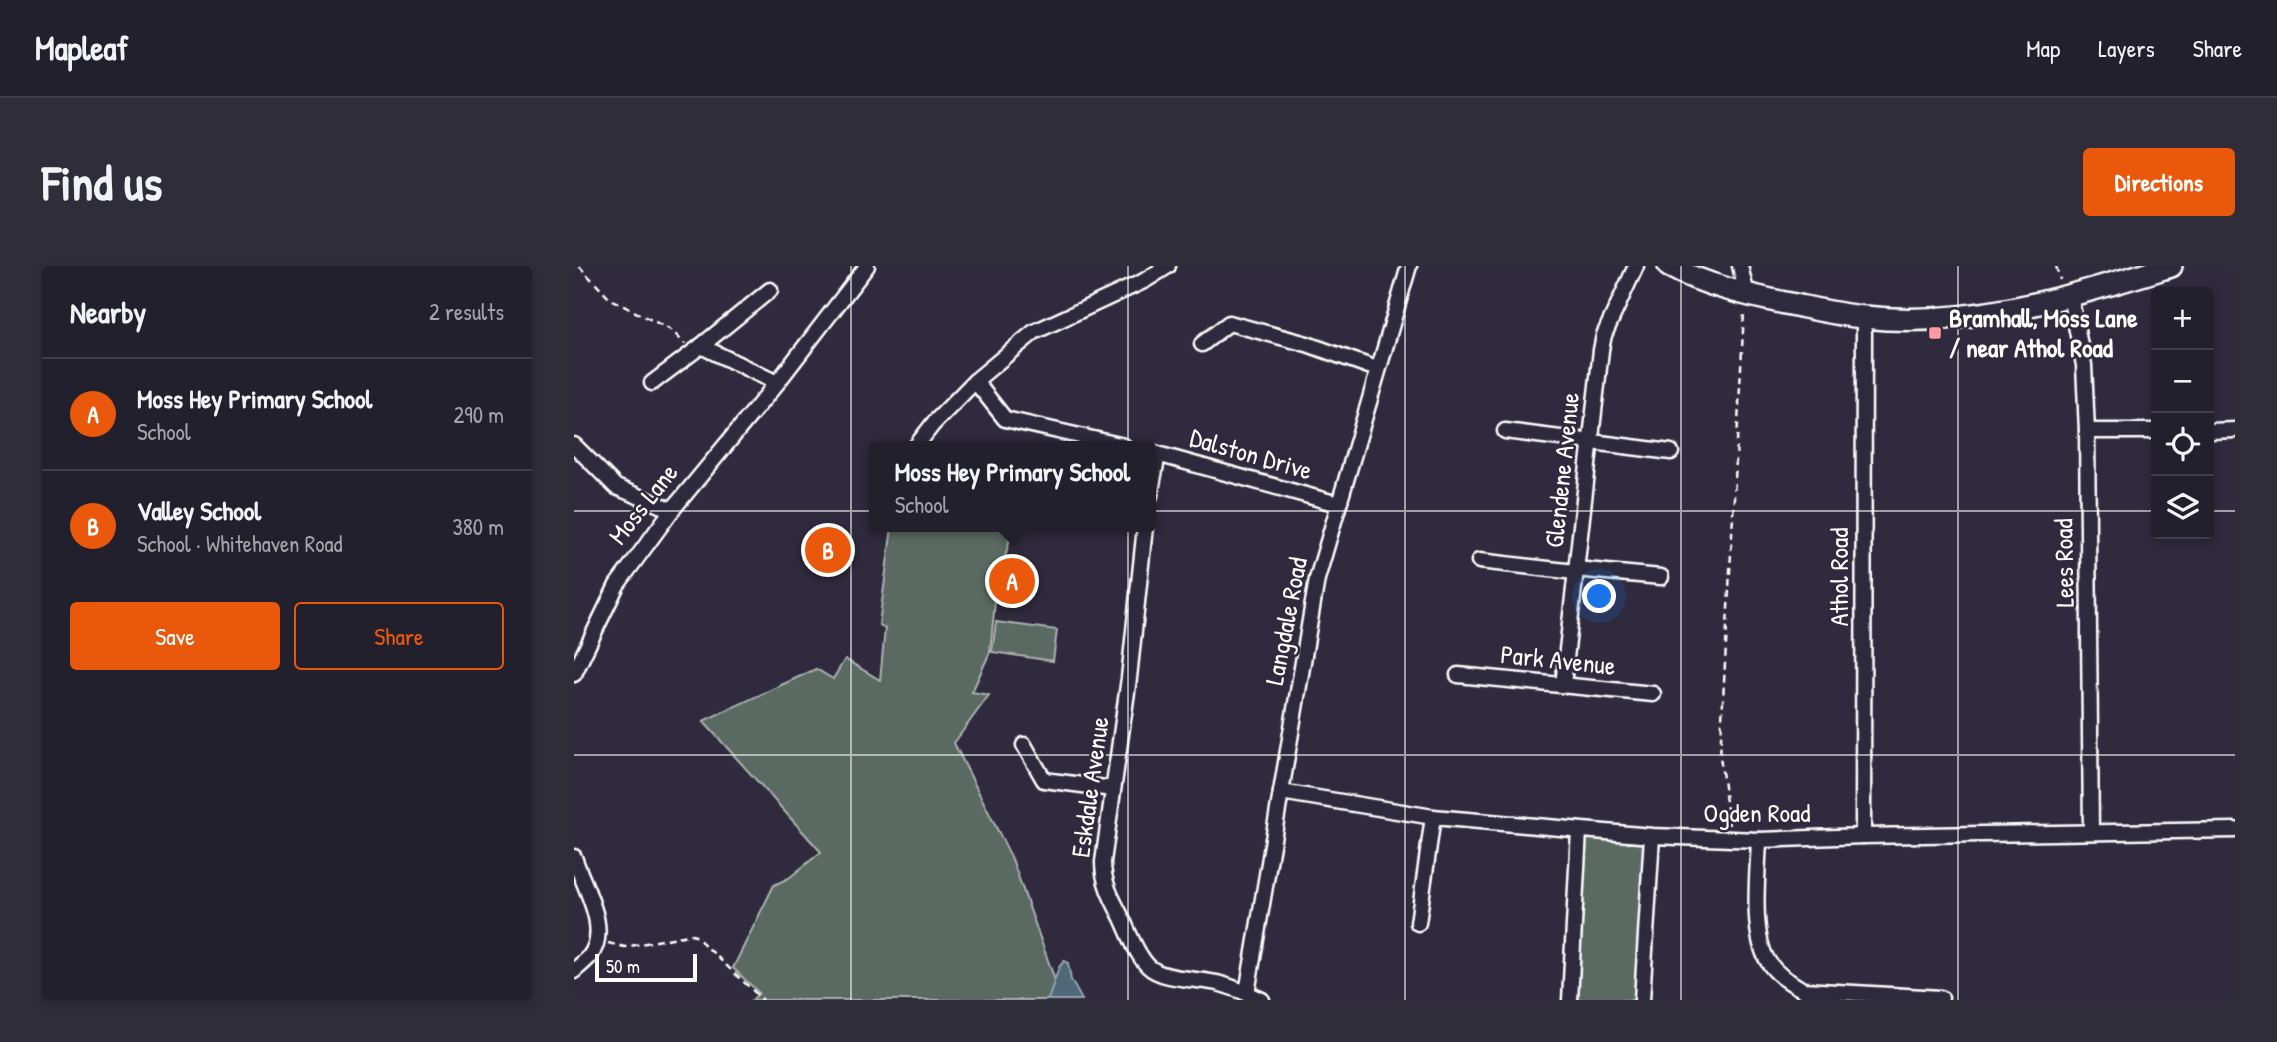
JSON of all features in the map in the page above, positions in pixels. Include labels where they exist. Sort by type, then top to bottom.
[{"type":"main road","points":[[1669,266],[1746,295],[1864,317],[1926,319],[1996,312],[2070,296],[2171,266]]},
{"type":"street","name":"Moss Lane","points":[[574,674],[617,586],[672,510],[778,383],[867,266]]},
{"type":"street","points":[[920,441],[975,382],[1034,332],[1144,281],[1168,266]]},
{"type":"street","name":"Langdale Road","points":[[1247,993],[1317,579],[1409,266]]},
{"type":"street","name":"Glendene Avenue","points":[[1563,685],[1604,335],[1636,266]]},
{"type":"street","points":[[1740,266],[1746,295]]},
{"type":"street","points":[[652,383],[770,290]]},
{"type":"street","name":"Lees Road","points":[[2070,296],[2084,365],[2087,430],[2091,832]]},
{"type":"street","name":"Athol Road","points":[[1863,836],[1864,317]]},
{"type":"street","points":[[1202,344],[1229,324],[1307,344],[1377,369]]},
{"type":"street","points":[[697,349],[778,383]]},
{"type":"street","points":[[975,382],[1005,419],[1102,441]]},
{"type":"street","points":[[2087,430],[2151,430]]},
{"type":"street","points":[[2214,430],[2235,430]]},
{"type":"street","points":[[1505,431],[1671,452]]},
{"type":"street","points":[[574,445],[616,487],[672,510]]},
{"type":"street","name":"Dalston Drive","points":[[1156,454],[1338,504]]},
{"type":"street","name":"Eskdale Avenue","points":[[1144,532],[1129,678],[1103,862],[1105,885],[1146,964],[1157,972],[1220,983],[1262,1000]]},
{"type":"street","points":[[1479,561],[1661,577]]},
{"type":"street","name":"Park Avenue","points":[[1458,675],[1653,694]]},
{"type":"street","points":[[1024,745],[1044,780],[1113,789]]},
{"type":"street","name":"Ogden Road","points":[[1281,792],[1433,817],[1652,836],[1759,839],[2235,830]]},
{"type":"street","points":[[1418,923],[1433,817]]},
{"type":"street","points":[[1570,1000],[1579,831]]},
{"type":"street","points":[[1642,1000],[1652,836]]},
{"type":"street","points":[[1759,839],[1760,940],[1768,962],[1783,979],[1803,990],[1941,998]]},
{"type":"street","points":[[574,857],[598,926],[598,941],[590,956],[574,971]]},
{"type":"path","points":[[579,266],[610,299],[671,330],[697,349]]},
{"type":"path","points":[[1730,838],[1720,756],[1746,295]]},
{"type":"path","points":[[836,560],[840,554]]},
{"type":"path","points":[[598,941],[625,947],[693,934],[763,1000]]},
{"type":"green space","points":[[891,532],[1012,532],[997,581],[990,652],[972,692],[989,695],[954,743],[1012,859],[1062,1000],[752,1000],[759,993],[733,968],[774,885],[789,878],[821,852],[703,721],[816,669],[833,679],[845,659],[880,680],[885,629],[879,624]]},
{"type":"green space","points":[[996,622],[1057,630],[1053,661],[992,652]]},
{"type":"green space","points":[[1579,830],[1652,836],[1642,1000],[1570,1000]]},
{"type":"water","points":[[1064,961],[1068,963],[1071,980],[1082,1000],[1048,1000],[1059,967]]},
{"type":"place","name":"Bramhall, Moss Lane / near Athol Road","points":[[1935,333]]},
{"type":"place","name":"Valley School","points":[[828,550]]},
{"type":"place","name":"Moss Hey Primary School","points":[[1012,581]]}]
